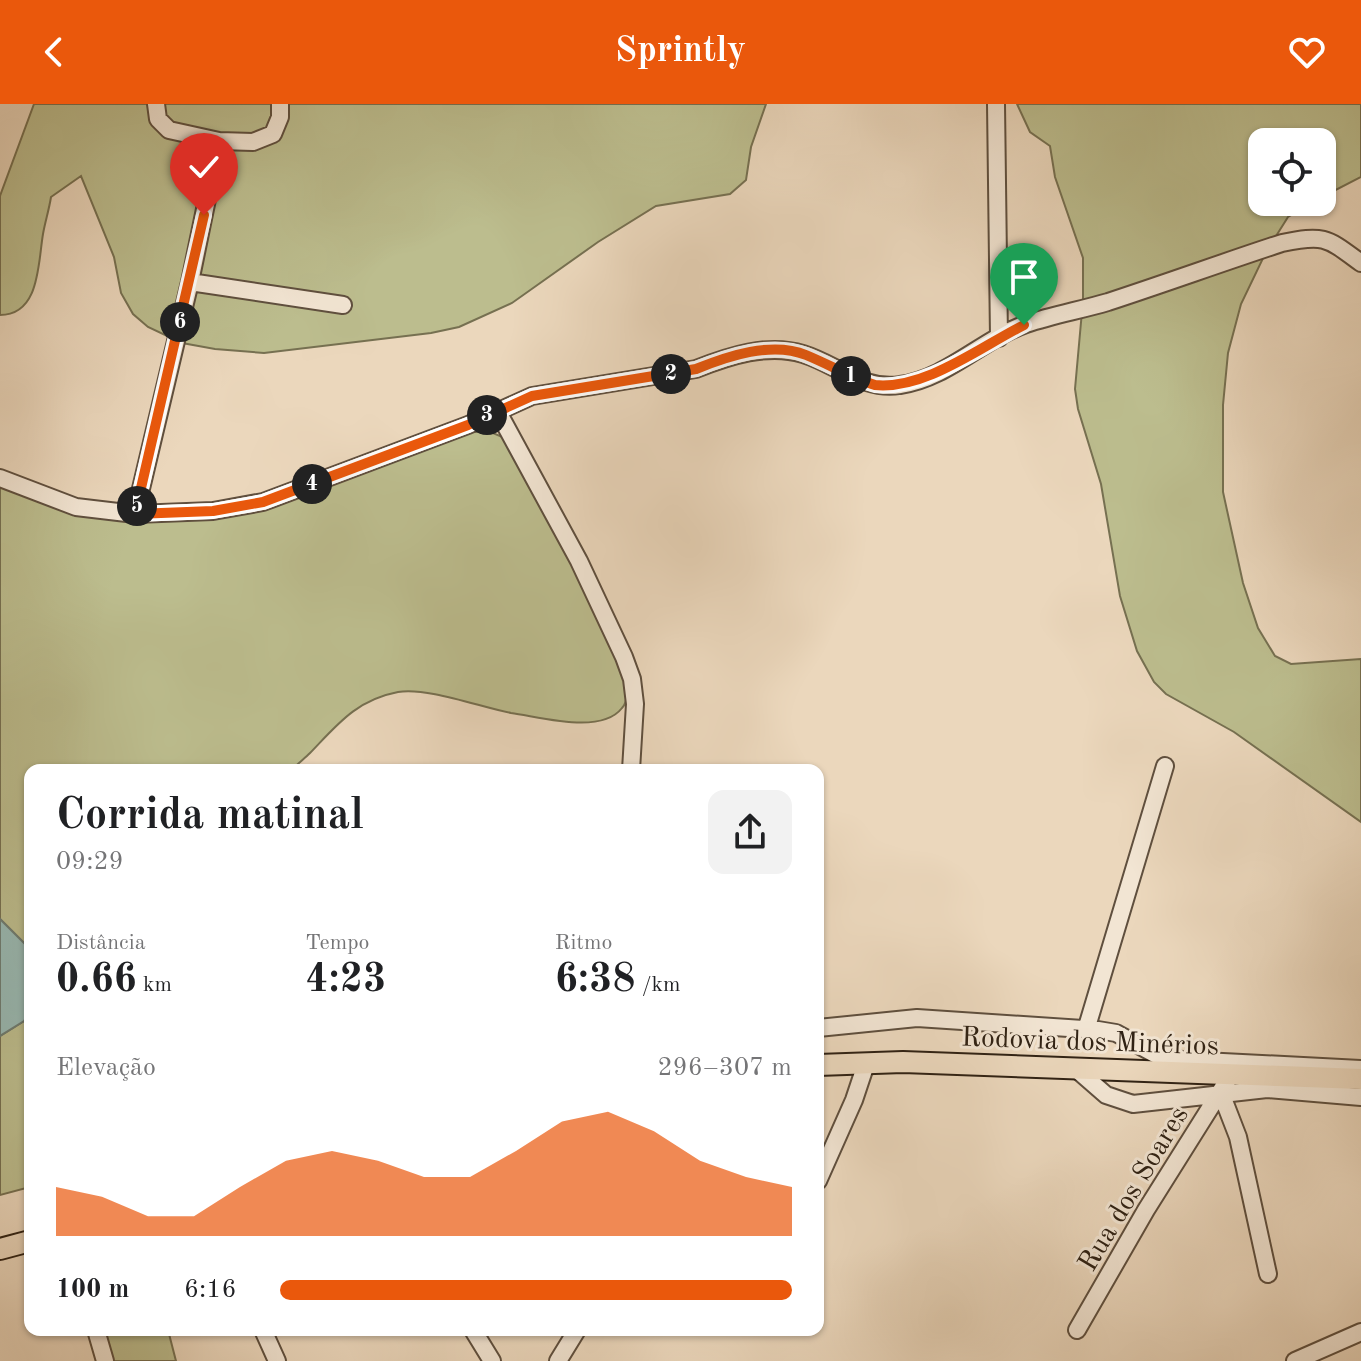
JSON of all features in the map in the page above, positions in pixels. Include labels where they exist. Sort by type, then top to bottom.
[{"type":"main road","name":"Rodovia dos Minérios","points":[[824,1065],[903,1062],[1361,1079]]},
{"type":"main road","points":[[0,1249],[24,1243]]},
{"type":"street","points":[[156,104],[158,119],[169,130],[219,141],[253,142],[265,139],[277,128],[280,104]]},
{"type":"street","points":[[996,104],[999,338]]},
{"type":"street","points":[[135,514],[190,282],[219,141]]},
{"type":"street","points":[[0,478],[76,507],[135,514],[213,511],[263,502],[468,425],[532,396],[696,369],[721,359],[757,351],[804,354],[875,385],[913,383],[1024,325],[1105,303],[1282,243],[1311,237],[1331,240],[1361,263]]},
{"type":"street","points":[[190,282],[343,305]]},
{"type":"street","points":[[497,410],[573,548],[624,657],[632,679],[635,704],[632,764]]},
{"type":"street","points":[[1086,1030],[1165,766]]},
{"type":"street","points":[[824,1027],[917,1018],[1086,1030],[1116,1033],[1157,1056],[1173,1060],[1361,1069]]},
{"type":"street","points":[[824,1168],[854,1100],[866,1064]]},
{"type":"street","points":[[1075,1068],[1106,1095],[1133,1104],[1267,1089],[1361,1097]]},
{"type":"street","name":"Rua dos Soares","points":[[1077,1330],[1146,1210],[1232,1073]]},
{"type":"street","points":[[1221,1093],[1238,1137],[1268,1274]]},
{"type":"street","points":[[1295,1361],[1361,1332]]},
{"type":"street","points":[[98,1336],[105,1361]]},
{"type":"street","points":[[266,1336],[277,1361]]},
{"type":"street","points":[[477,1336],[492,1361]]},
{"type":"street","points":[[558,1361],[573,1336]]},
{"type":"green space","points":[[34,104],[766,104],[751,147],[746,180],[730,194],[656,206],[598,242],[512,303],[459,327],[431,333],[264,353],[182,343],[148,327],[133,314],[121,293],[114,257],[81,176],[51,197],[38,272],[30,297],[13,313],[0,315],[0,196]]},
{"type":"green space","points":[[1017,104],[1361,104],[1361,177],[1336,190],[1336,128],[1248,128],[1248,216],[1290,216],[1266,252],[1241,304],[1228,353],[1223,405],[1223,492],[1243,583],[1258,628],[1275,656],[1291,664],[1361,659],[1361,822],[1234,732],[1166,694],[1154,682],[1137,651],[1120,596],[1101,484],[1075,389],[1083,300],[1083,258],[1055,177],[1050,146],[1030,132]]},
{"type":"green space","points":[[488,431],[505,438],[520,452],[620,662],[626,685],[626,700],[622,708],[600,721],[570,722],[511,713],[424,692],[398,692],[359,707],[298,764],[24,764],[24,943],[0,919],[0,473],[115,514],[224,512],[462,433]]},
{"type":"green space","points":[[24,1021],[24,1189],[0,1195],[0,1036]]},
{"type":"green space","points":[[105,1336],[170,1336],[176,1361],[107,1361]]},
{"type":"water","points":[[0,919],[24,943],[24,1021],[0,1036]]},
{"type":"route","points":[[204,215],[135,514],[213,511],[263,502],[468,425],[532,396],[696,369],[721,359],[757,351],[804,354],[875,385],[887,387],[913,383],[1024,325]]}]
